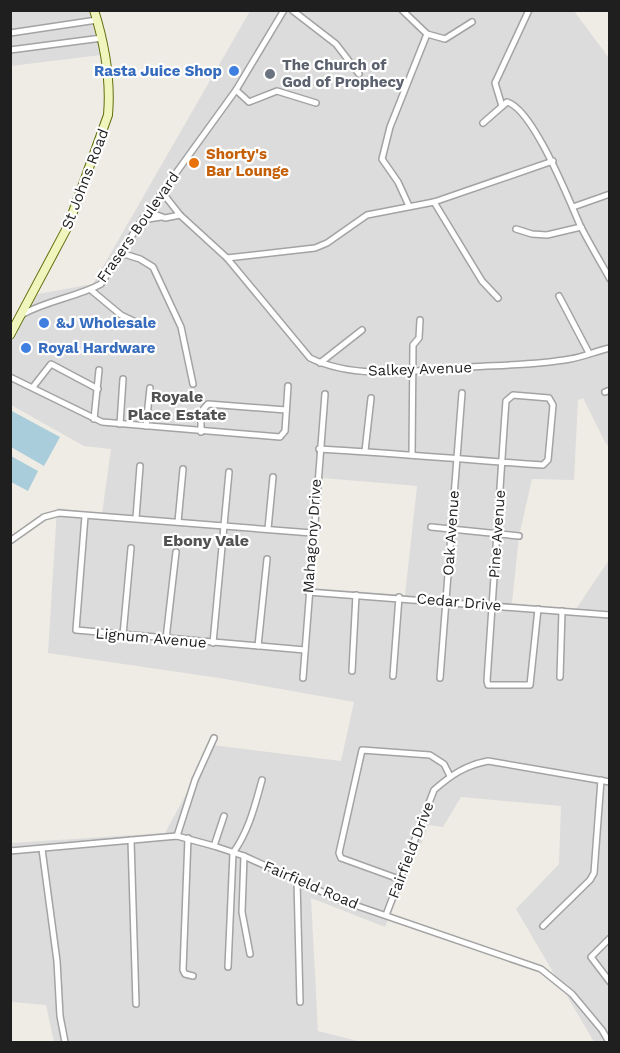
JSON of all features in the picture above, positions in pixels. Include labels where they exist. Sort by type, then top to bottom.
[{"type":"main road","name":"St Johns Road","points":[[10,336],[68,226],[105,126],[110,100],[102,38],[94,10]]},
{"type":"street","name":"Frasers Boulevard","points":[[21,315],[50,300],[91,290],[101,284],[142,220],[236,90],[285,10]]},
{"type":"street","points":[[292,10],[336,44],[359,74]]},
{"type":"street","points":[[402,10],[427,34],[450,38],[472,21]]},
{"type":"street","points":[[502,106],[495,83],[529,10]]},
{"type":"street","points":[[10,33],[97,20]]},
{"type":"street","points":[[409,206],[398,182],[382,159],[390,127],[427,34]]},
{"type":"street","points":[[10,50],[102,38]]},
{"type":"street","points":[[236,90],[249,102],[277,91],[316,103]]},
{"type":"street","points":[[483,123],[507,102],[514,105],[553,161],[581,227],[609,279]]},
{"type":"street","points":[[227,258],[315,248],[327,243],[367,215],[434,202],[553,161]]},
{"type":"street","name":"Salkey Avenue","points":[[162,192],[180,215],[227,258],[310,358],[320,363],[340,369],[375,372],[415,370],[572,359],[609,348]]},
{"type":"street","points":[[573,207],[609,194]]},
{"type":"street","points":[[434,202],[482,281],[498,298]]},
{"type":"street","points":[[149,212],[161,217]]},
{"type":"street","points":[[142,220],[180,215]]},
{"type":"street","points":[[516,229],[532,234],[547,235],[581,227]]},
{"type":"street","points":[[121,253],[140,259],[153,267],[180,327],[193,384]]},
{"type":"street","points":[[601,264],[609,259]]},
{"type":"street","points":[[91,290],[121,315],[140,324]]},
{"type":"street","points":[[559,296],[588,353]]},
{"type":"street","points":[[412,455],[415,370],[413,345],[420,338],[420,320]]},
{"type":"street","points":[[320,363],[362,330]]},
{"type":"street","points":[[33,387],[51,364],[98,389]]},
{"type":"street","points":[[94,419],[99,370]]},
{"type":"street","points":[[10,377],[94,419],[120,424],[201,432],[280,437],[285,431],[288,386]]},
{"type":"street","points":[[120,424],[123,379]]},
{"type":"street","points":[[146,426],[150,388]]},
{"type":"street","name":"Oak Avenue","points":[[440,678],[462,393]]},
{"type":"street","name":"Mahagony Drive","points":[[303,678],[312,533],[325,394]]},
{"type":"street","name":"Pine Avenue","points":[[501,462],[546,464],[552,401],[549,398],[513,395],[506,400],[501,462],[498,534],[487,681],[494,687],[530,686],[538,609]]},
{"type":"street","points":[[365,452],[371,398]]},
{"type":"street","points":[[201,432],[201,412],[208,404],[286,410]]},
{"type":"street","points":[[319,449],[412,455],[457,461],[501,462]]},
{"type":"street","points":[[135,518],[140,466]]},
{"type":"street","points":[[178,522],[183,469]]},
{"type":"street","points":[[213,643],[229,472]]},
{"type":"street","points":[[268,529],[273,477]]},
{"type":"street","points":[[10,541],[44,517],[59,513],[312,533]]},
{"type":"street","name":"Lignum Avenue","points":[[85,516],[76,630],[305,650]]},
{"type":"street","points":[[431,527],[519,536]]},
{"type":"street","points":[[123,635],[131,548]]},
{"type":"street","points":[[166,639],[176,552]]},
{"type":"street","points":[[258,646],[267,559]]},
{"type":"street","name":"Cedar Drive","points":[[308,592],[399,597],[609,615]]},
{"type":"street","points":[[352,670],[356,595]]},
{"type":"street","points":[[393,676],[399,597]]},
{"type":"street","points":[[560,677],[562,611]]},
{"type":"street","points":[[177,836],[199,771],[214,738]]},
{"type":"street","points":[[399,879],[341,858],[339,853],[362,750],[430,755],[444,764],[450,776]]},
{"type":"street","name":"Fairfield Drive","points":[[386,915],[434,790],[450,776],[474,764],[488,761],[609,782]]},
{"type":"street","points":[[228,966],[233,853],[242,840],[250,821],[262,780]]},
{"type":"street","points":[[543,926],[590,880],[594,873],[601,780]]},
{"type":"street","points":[[214,846],[224,816]]},
{"type":"street","name":"Fairfield Road","points":[[10,851],[177,836],[214,846],[244,856],[340,900],[541,969],[572,994],[609,1042]]},
{"type":"street","points":[[188,838],[183,970],[193,976]]},
{"type":"street","points":[[131,840],[136,1004]]},
{"type":"street","points":[[42,849],[57,961],[61,1025],[65,1042]]},
{"type":"street","points":[[244,856],[243,920],[250,954]]},
{"type":"street","points":[[297,881],[300,1002]]},
{"type":"street","points":[[609,938],[591,957],[593,964],[609,982]]},
{"type":"shaded area","points":[[10,11],[89,11],[101,55],[11,66]]},
{"type":"shaded area","points":[[250,11],[574,11],[609,58],[609,447],[583,398],[578,400],[574,480],[532,479],[519,536],[512,603],[576,609],[609,560],[609,1042],[594,1042],[516,909],[559,864],[561,806],[461,797],[443,827],[429,825],[385,927],[311,898],[318,1031],[362,1042],[54,1042],[46,1005],[11,1002],[11,843],[165,833],[213,745],[341,761],[354,702],[219,678],[48,653],[57,508],[102,514],[111,449],[84,446],[11,405],[11,342],[38,294],[93,284]],"holes":[[[323,478],[417,486],[405,595],[312,588]]]},
{"type":"water","points":[[10,410],[60,437],[44,466],[11,447]]},
{"type":"water","points":[[11,456],[38,471],[28,491],[11,482]]},
{"type":"place","name":"Rasta Juice Shop","points":[[234,71]]},
{"type":"place","name":"The Church of God of Prophecy","points":[[270,74]]},
{"type":"place","name":"Shorty's Bar Lounge","points":[[194,163]]},
{"type":"place","name":"&J Wholesale","points":[[44,323]]},
{"type":"place","name":"Royal Hardware","points":[[26,348]]},
{"type":"district","name":"Royale Place Estate","points":[[177,405]]},
{"type":"district","name":"Ebony Vale","points":[[206,540]]}]
